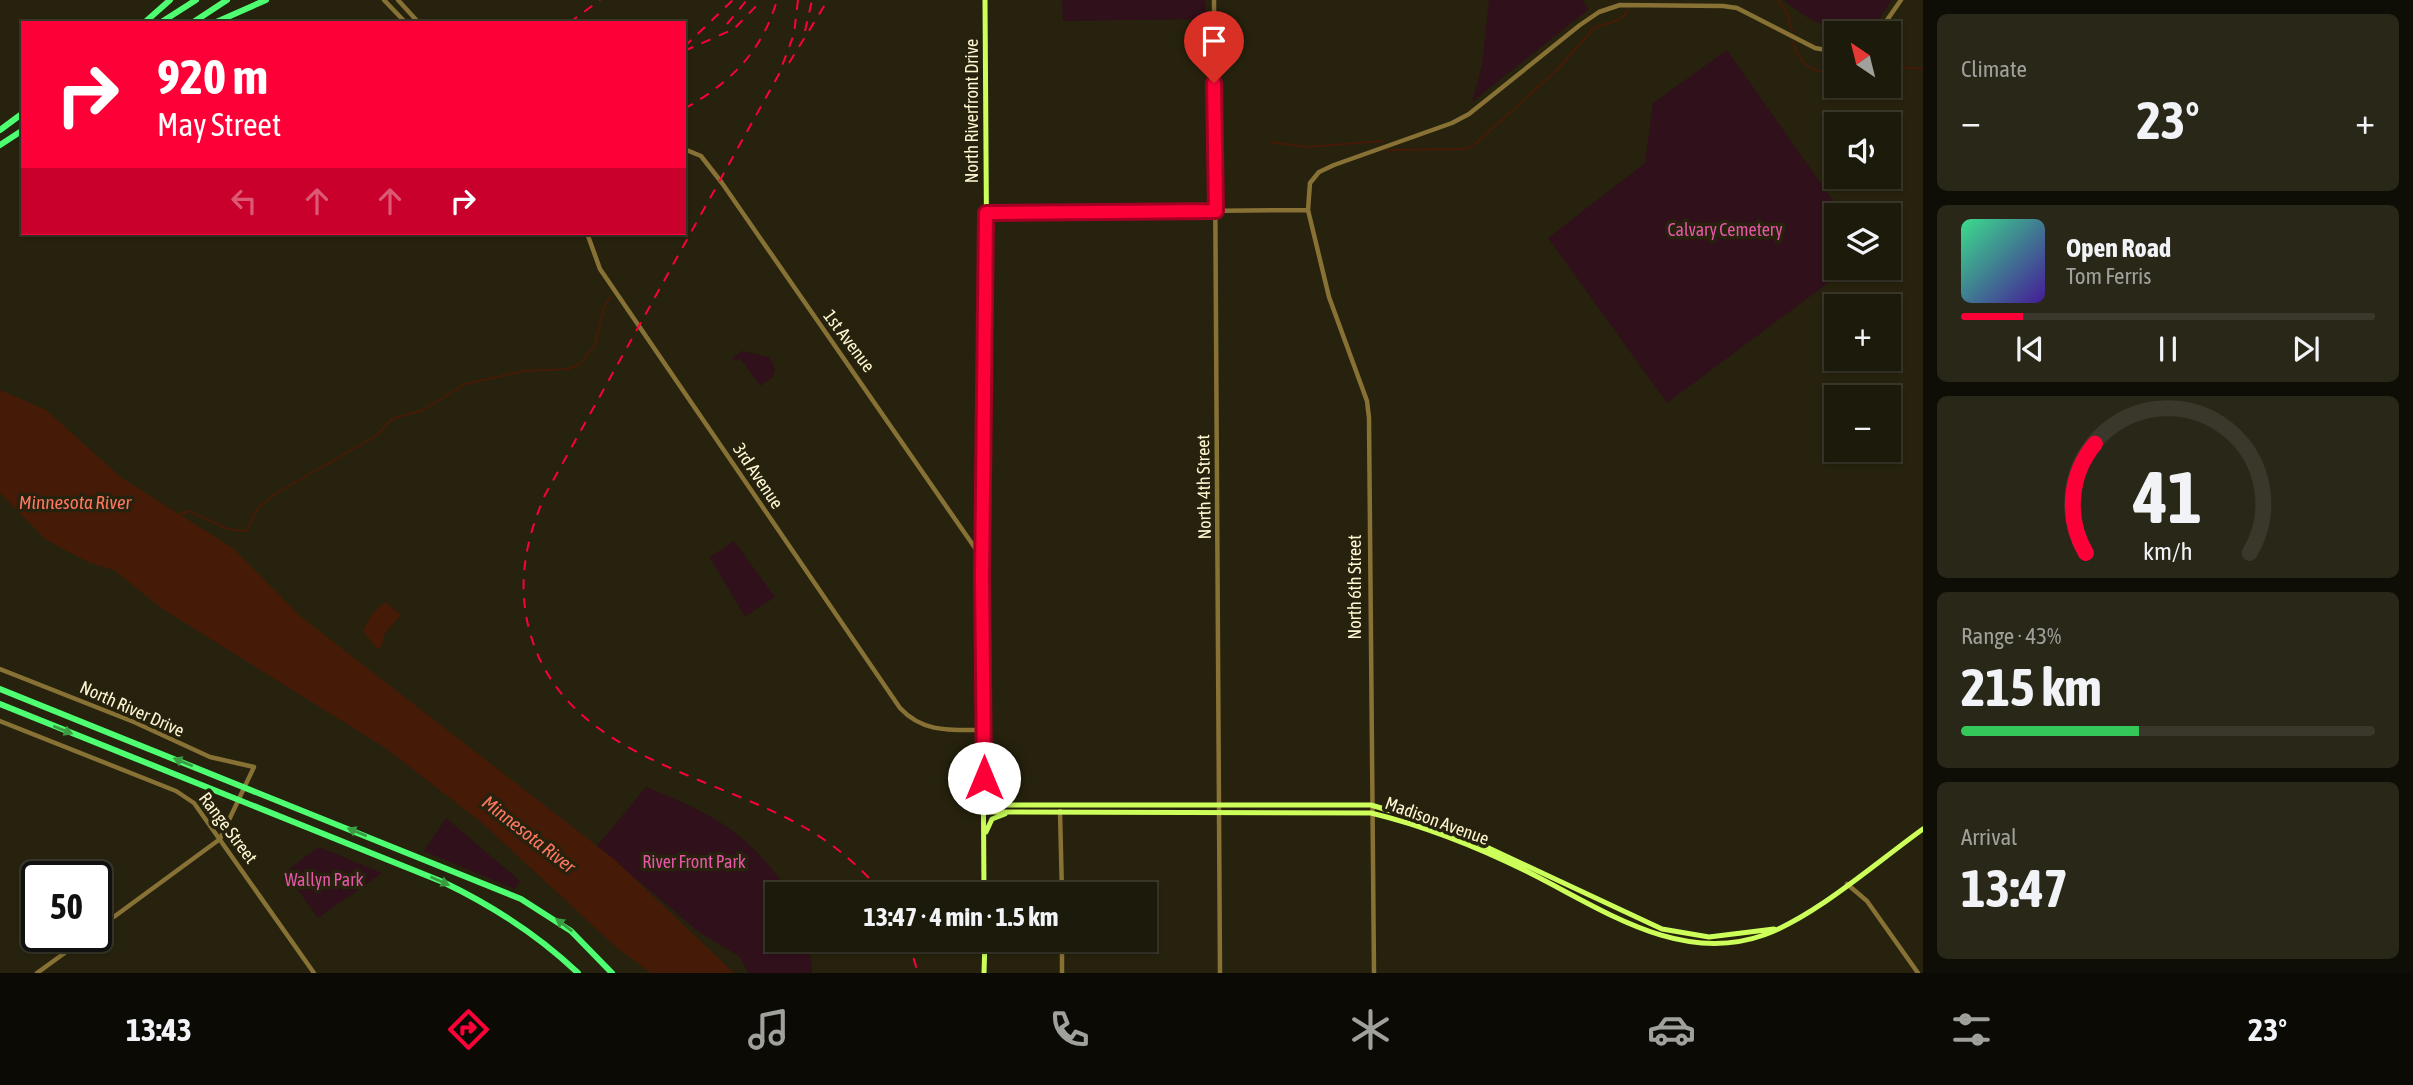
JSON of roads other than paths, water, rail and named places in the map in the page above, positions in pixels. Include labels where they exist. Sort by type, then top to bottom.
[{"type":"highway","points":[[146,21],[170,0]]},
{"type":"highway","points":[[163,21],[196,0]]},
{"type":"highway","points":[[195,21],[227,0]]},
{"type":"highway","points":[[219,21],[267,0]]},
{"type":"highway","points":[[0,130],[21,114]]},
{"type":"highway","points":[[0,145],[21,131]]},
{"type":"highway","points":[[0,689],[521,899],[571,931],[612,973]]},
{"type":"highway","points":[[0,704],[393,861],[477,898],[533,934],[578,973]]},
{"type":"main road","name":"North Riverfront Drive","points":[[984,882],[985,0]]},
{"type":"main road","name":"Madison Avenue","points":[[984,805],[1371,805],[1478,843],[1662,929],[1709,937],[1774,929]]},
{"type":"main road","name":"Madison Avenue","points":[[984,812],[1371,813],[1492,856],[1661,936],[1700,943],[1757,937],[1774,929],[1805,913],[1923,829]]},
{"type":"main road","points":[[984,839],[992,819],[1011,813]]},
{"type":"main road","points":[[984,973],[985,952]]},
{"type":"street","points":[[384,0],[404,21]]},
{"type":"street","points":[[398,0],[417,21]]},
{"type":"street","name":"North 4th Street","points":[[1214,0],[1220,973]]},
{"type":"street","points":[[1886,21],[1901,0]]},
{"type":"street","points":[[986,213],[1308,210],[1307,188],[1319,172],[1461,118],[1580,25],[1600,12],[1620,5],[1737,8],[1796,39],[1824,48]]},
{"type":"street","name":"1st Avenue","points":[[686,150],[701,156],[713,171],[983,559]]},
{"type":"street","name":"North 6th Street","points":[[1308,210],[1329,298],[1367,401],[1374,973]]},
{"type":"street","name":"3rd Avenue","points":[[588,235],[596,262],[615,292],[895,702],[921,724],[936,729],[983,730]]},
{"type":"street","name":"North River Drive","points":[[0,668],[134,722],[210,757],[254,767],[246,787]]},
{"type":"street","name":"Range Street","points":[[0,721],[184,795],[194,803],[314,973]]},
{"type":"street","points":[[112,918],[220,839],[246,787]]},
{"type":"street","points":[[1060,805],[1062,882]]},
{"type":"street","points":[[1846,884],[1862,894],[1918,973]]},
{"type":"street","points":[[37,973],[66,952]]},
{"type":"street","points":[[1062,952],[1062,973]]},
{"type":"water","name":"Minnesota River","points":[[0,390],[46,410],[122,478],[234,549],[300,616],[615,860],[734,973],[651,973],[616,947],[481,822],[384,747],[161,608],[114,570],[90,563],[46,540],[0,493]]},
{"type":"water","points":[[385,602],[401,615],[385,633],[381,647],[377,649],[363,631],[372,614]]},
{"type":"waterway","points":[[1778,0],[1788,14],[1792,31]]},
{"type":"waterway","points":[[1387,150],[1463,149],[1473,146],[1558,69],[1595,27],[1619,20],[1629,10]]},
{"type":"waterway","points":[[1793,42],[1803,62],[1814,70],[1824,72]]},
{"type":"waterway","points":[[1901,67],[1923,69]]},
{"type":"waterway","points":[[1270,142],[1306,147],[1383,141]]},
{"type":"waterway","points":[[178,515],[189,511],[228,529],[246,531],[258,508],[275,494],[376,436],[392,419],[423,410],[465,384],[523,371],[568,369],[580,364],[595,345],[604,307],[610,297]]},
{"type":"railway","points":[[572,21],[600,0]]},
{"type":"railway","points":[[686,45],[733,0]]},
{"type":"railway","points":[[727,24],[747,0]]},
{"type":"railway","points":[[686,50],[734,29],[762,0]]},
{"type":"railway","points":[[686,108],[716,88],[742,64],[763,35],[777,0]]},
{"type":"railway","points":[[798,0],[794,34],[779,74],[545,495],[525,561],[525,612],[546,671],[572,705],[604,732],[681,773],[764,807],[802,826],[846,856],[872,882]]},
{"type":"railway","points":[[805,31],[812,0]]},
{"type":"railway","points":[[789,63],[826,3]]},
{"type":"railway","points":[[912,952],[918,973]]},
{"type":"park label","name":"Calvary Cemetery","points":[[1725,230]]},
{"type":"park label","name":"River Front Park","points":[[694,862]]},
{"type":"park label","name":"Wallyn Park","points":[[324,880]]}]
